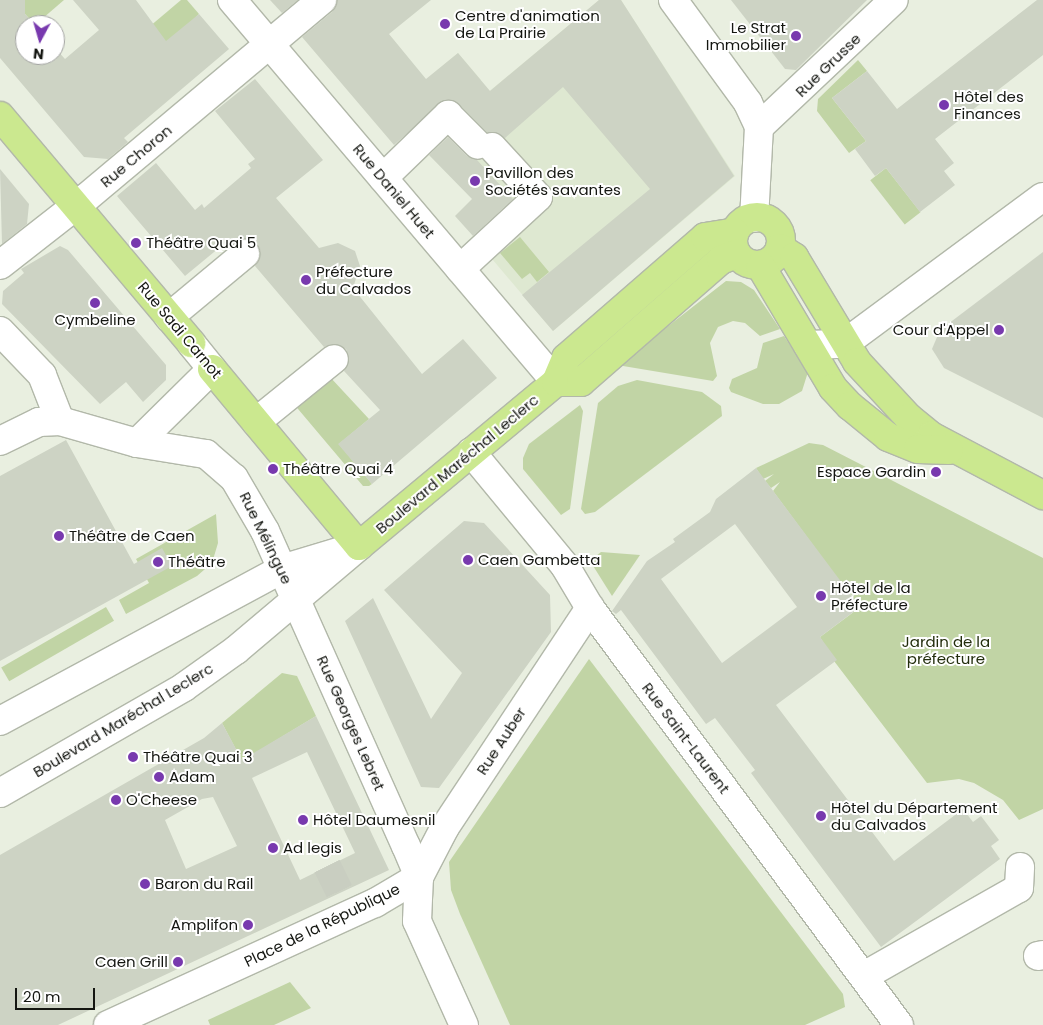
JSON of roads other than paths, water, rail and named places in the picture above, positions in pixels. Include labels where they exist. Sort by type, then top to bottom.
[{"type":"main road","name":"Rue Sadi Carnot","points":[[0,116],[191,343]]},
{"type":"main road","name":"Boulevard Maréchal Leclerc","points":[[358,546],[556,382],[566,358],[705,237],[753,243]]},
{"type":"main road","points":[[753,243],[794,257],[844,344],[867,375],[909,418],[956,450],[1043,495]]},
{"type":"main road","points":[[753,243],[833,388],[888,437],[918,449],[956,450]]},
{"type":"main road","name":"Rue Sadi Carnot","points":[[212,369],[358,546]]},
{"type":"street","name":"Rue Daniel Huet","points":[[232,0],[556,382]]},
{"type":"street","name":"Rue Choron","points":[[0,265],[77,206],[322,0]]},
{"type":"street","points":[[673,0],[748,103],[759,127],[753,243]]},
{"type":"street","name":"Rue Grusse","points":[[759,127],[894,0]]},
{"type":"street","points":[[382,178],[448,115],[485,146],[538,197],[460,269]]},
{"type":"street","points":[[808,345],[844,344],[1043,197]]},
{"type":"street","points":[[170,317],[245,254]]},
{"type":"street","points":[[0,331],[42,375],[60,421],[40,422],[0,441]]},
{"type":"street","name":"Rue Sadi Carnot","points":[[191,343],[212,369]]},
{"type":"street","points":[[256,422],[334,359]]},
{"type":"street","points":[[137,443],[212,369]]},
{"type":"street","name":"Rue Mélingue","points":[[60,421],[137,443],[188,448],[206,454],[226,468],[262,524],[295,597]]},
{"type":"street","name":"Rue Saint-Laurent","points":[[471,452],[565,566],[590,608],[864,976],[889,1022]]},
{"type":"street","name":"Boulevard Maréchal Leclerc","points":[[0,721],[282,569],[358,546]]},
{"type":"street","name":"Boulevard Maréchal Leclerc","points":[[0,793],[184,687],[236,650],[295,597],[358,546]]},
{"type":"street","name":"Rue Georges Lebret","points":[[295,597],[419,877]]},
{"type":"street","name":"Rue Auber","points":[[419,877],[445,827],[590,608]]},
{"type":"street","points":[[864,976],[1019,888],[1020,867]]},
{"type":"street","name":"Place de la République","points":[[108,1025],[344,904],[419,877],[417,920],[464,1025]]},
{"type":"tunnel","points":[[327,866],[340,893]]},
{"type":"place","name":"Centre d'animation de La Prairie","points":[[445,24]]},
{"type":"place","name":"Le Strat Immobilier","points":[[796,36]]},
{"type":"place","name":"Hôtel des Finances","points":[[944,105]]},
{"type":"place","name":"Pavillon des Sociétés savantes","points":[[475,181]]},
{"type":"place","name":"Théâtre Quai 5","points":[[136,243]]},
{"type":"place","name":"Préfecture du Calvados","points":[[306,280]]},
{"type":"place","name":"Cymbeline","points":[[95,303]]},
{"type":"place","name":"Cour d'Appel","points":[[999,330]]},
{"type":"place","name":"Théâtre Quai 4","points":[[273,469]]},
{"type":"place","name":"Espace Gardin","points":[[936,472]]},
{"type":"place","name":"Théâtre de Caen","points":[[59,536]]},
{"type":"place","name":"Caen Gambetta","points":[[468,560]]},
{"type":"place","name":"Théâtre","points":[[158,562]]},
{"type":"place","name":"Hôtel de la Préfecture","points":[[821,596]]},
{"type":"place","name":"Théâtre Quai 3","points":[[133,757]]},
{"type":"place","name":"Adam","points":[[159,777]]},
{"type":"place","name":"O'Cheese","points":[[116,800]]},
{"type":"place","name":"Hôtel du Département du Calvados","points":[[821,816]]},
{"type":"place","name":"Hôtel Daumesnil","points":[[303,820]]},
{"type":"place","name":"Ad legis","points":[[273,848]]},
{"type":"place","name":"Baron du Rail","points":[[145,884]]},
{"type":"place","name":"Amplifon","points":[[248,925]]},
{"type":"place","name":"Caen Grill","points":[[178,962]]},
{"type":"park label","name":"Jardin de la préfecture","points":[[946,650]]}]
